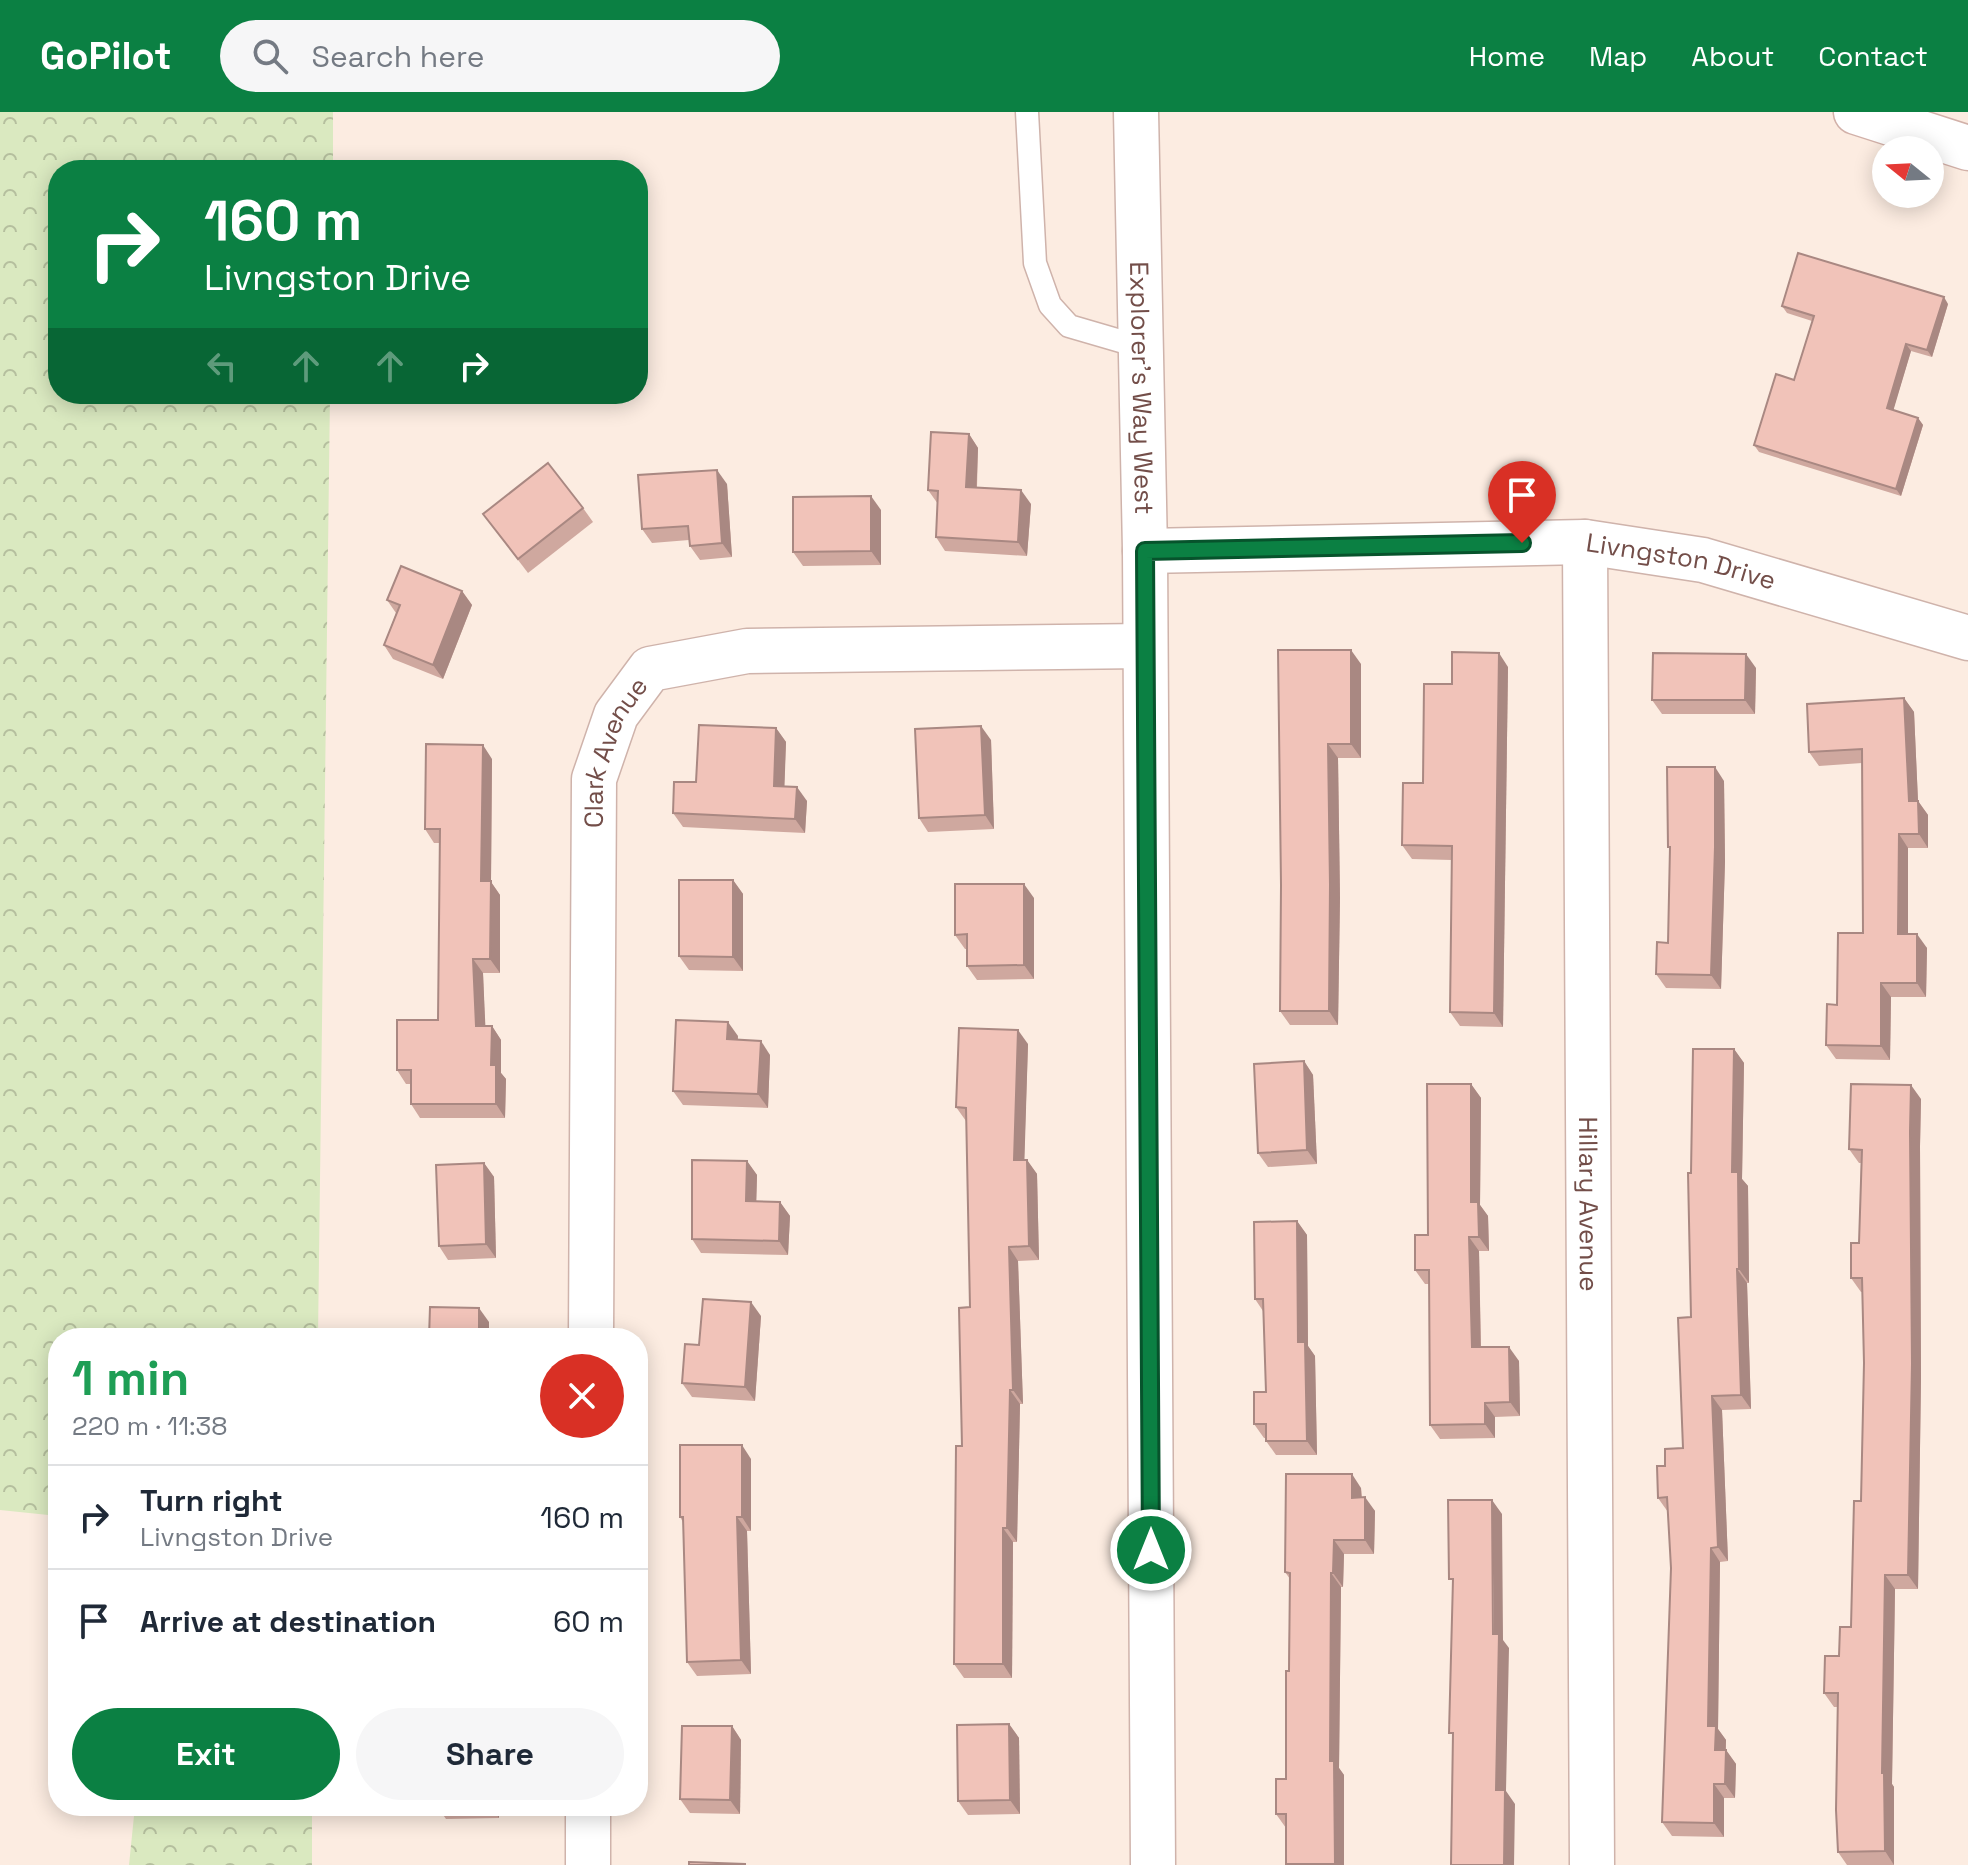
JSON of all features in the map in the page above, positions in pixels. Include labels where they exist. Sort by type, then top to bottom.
[{"type":"street","name":"Explorer's Way West","points":[[1136,112],[1145,551],[1153,1865]]},
{"type":"street","points":[[1856,112],[1968,148]]},
{"type":"street","name":"Livngston Drive","points":[[1145,551],[1585,542],[1703,560],[1968,638]]},
{"type":"street","name":"Hillary Avenue","points":[[1585,542],[1592,1865]]},
{"type":"street","name":"Clark Avenue","points":[[591,1328],[594,779],[616,715],[650,669],[747,651],[1145,646]]},
{"type":"street","points":[[588,1816],[588,1865]]},
{"type":"lane","points":[[1027,112],[1035,263],[1050,305],[1069,326],[1141,347]]},
{"type":"green space","points":[[0,112],[333,112],[333,160],[48,160],[48,404],[330,404],[318,1328],[48,1328],[48,1515],[0,1510]]},
{"type":"green space","points":[[134,1816],[312,1816],[312,1865],[129,1865]]},
{"type":"building","points":[[1798,253],[1944,297],[1927,350],[1906,344],[1887,408],[1918,418],[1896,489],[1754,445],[1776,374],[1794,380],[1814,316],[1782,306]]},
{"type":"building","points":[[931,432],[969,434],[966,487],[1021,490],[1018,542],[936,537],[938,491],[928,490]]},
{"type":"building","points":[[548,463],[583,508],[518,559],[483,514]]},
{"type":"building","points":[[717,470],[722,543],[690,546],[688,526],[642,529],[638,475]]},
{"type":"building","points":[[871,496],[871,551],[793,552],[793,497]]},
{"type":"building","points":[[401,566],[462,591],[433,665],[384,645],[400,605],[387,600]]},
{"type":"building","points":[[1278,650],[1351,650],[1351,744],[1328,744],[1329,1011],[1280,1011]]},
{"type":"building","points":[[1452,652],[1499,653],[1494,1013],[1450,1012],[1452,846],[1402,845],[1403,783],[1423,783],[1424,684],[1452,684]]},
{"type":"building","points":[[1653,653],[1746,654],[1745,700],[1652,700]]},
{"type":"building","points":[[1904,698],[1909,801],[1918,801],[1919,834],[1899,834],[1898,934],[1917,934],[1917,983],[1881,983],[1881,1046],[1826,1045],[1827,1004],[1837,1005],[1838,933],[1863,933],[1862,749],[1809,752],[1807,704]]},
{"type":"building","points":[[699,725],[776,728],[774,786],[797,787],[795,819],[673,813],[674,782],[696,782]]},
{"type":"building","points":[[981,726],[985,815],[919,818],[915,729]]},
{"type":"building","points":[[426,744],[483,745],[481,881],[491,881],[490,959],[473,959],[476,1026],[492,1026],[491,1065],[496,1065],[496,1104],[411,1104],[411,1070],[397,1070],[397,1020],[438,1020],[440,829],[425,829]]},
{"type":"building","points":[[1667,767],[1715,767],[1711,975],[1656,974],[1657,942],[1668,943],[1670,847]]},
{"type":"building","points":[[679,880],[733,880],[733,957],[679,956]]},
{"type":"building","points":[[955,884],[1024,884],[1024,965],[967,966],[967,934],[955,935]]},
{"type":"building","points":[[676,1020],[728,1022],[727,1039],[761,1041],[758,1094],[673,1091]]},
{"type":"building","points":[[959,1028],[1018,1030],[1014,1160],[1027,1160],[1029,1246],[1009,1247],[1013,1390],[1010,1390],[1007,1528],[1003,1528],[1003,1664],[954,1664],[956,1446],[962,1446],[959,1308],[970,1307],[966,1108],[956,1107]]},
{"type":"building","points":[[1693,1049],[1734,1049],[1732,1172],[1738,1172],[1741,1395],[1712,1396],[1718,1547],[1711,1548],[1708,1726],[1716,1726],[1715,1750],[1726,1750],[1725,1784],[1714,1784],[1714,1823],[1662,1822],[1671,1568],[1667,1497],[1658,1498],[1657,1466],[1665,1466],[1665,1449],[1683,1448],[1678,1318],[1691,1317],[1688,1173],[1691,1173]]},
{"type":"building","points":[[1304,1061],[1307,1150],[1258,1153],[1254,1064]]},
{"type":"building","points":[[1427,1084],[1471,1084],[1471,1202],[1478,1202],[1479,1237],[1469,1237],[1472,1347],[1509,1347],[1510,1402],[1485,1403],[1485,1424],[1430,1425],[1429,1270],[1415,1270],[1415,1235],[1428,1235]]},
{"type":"building","points":[[1851,1084],[1911,1085],[1912,1364],[1908,1575],[1885,1575],[1882,1773],[1885,1851],[1838,1852],[1838,1693],[1824,1693],[1825,1656],[1839,1656],[1840,1627],[1851,1627],[1854,1501],[1861,1501],[1864,1363],[1862,1278],[1851,1278],[1851,1243],[1859,1243],[1862,1150],[1849,1149]]},
{"type":"building","points":[[692,1160],[747,1161],[746,1201],[780,1202],[779,1241],[692,1239]]},
{"type":"building","points":[[484,1163],[486,1244],[439,1246],[436,1165]]},
{"type":"building","points":[[1297,1221],[1298,1342],[1305,1342],[1307,1441],[1266,1441],[1266,1424],[1254,1424],[1254,1392],[1266,1392],[1263,1299],[1255,1299],[1254,1222]]},
{"type":"building","points":[[703,1299],[751,1302],[745,1387],[682,1383],[685,1344],[699,1345]]},
{"type":"building","points":[[430,1307],[479,1308],[479,1328],[429,1328]]},
{"type":"building","points":[[680,1445],[742,1445],[742,1517],[737,1517],[741,1660],[687,1662]]},
{"type":"building","points":[[1286,1474],[1352,1474],[1352,1498],[1365,1497],[1365,1540],[1334,1540],[1331,1573],[1330,1761],[1334,1761],[1335,1864],[1286,1864],[1286,1814],[1276,1814],[1276,1779],[1286,1779],[1290,1573],[1285,1572]]},
{"type":"building","points":[[1448,1500],[1492,1500],[1493,1634],[1499,1634],[1496,1790],[1505,1790],[1504,1865],[1451,1865],[1453,1733],[1449,1733],[1453,1579],[1449,1579]]},
{"type":"building","points":[[1009,1724],[1010,1800],[958,1801],[957,1725]]},
{"type":"building","points":[[682,1726],[732,1726],[730,1800],[680,1799]]},
{"type":"building","points":[[689,1862],[745,1864],[745,1865],[689,1865]]},
{"type":"route","points":[[1151,1550],[1145,551],[1522,543]]}]
